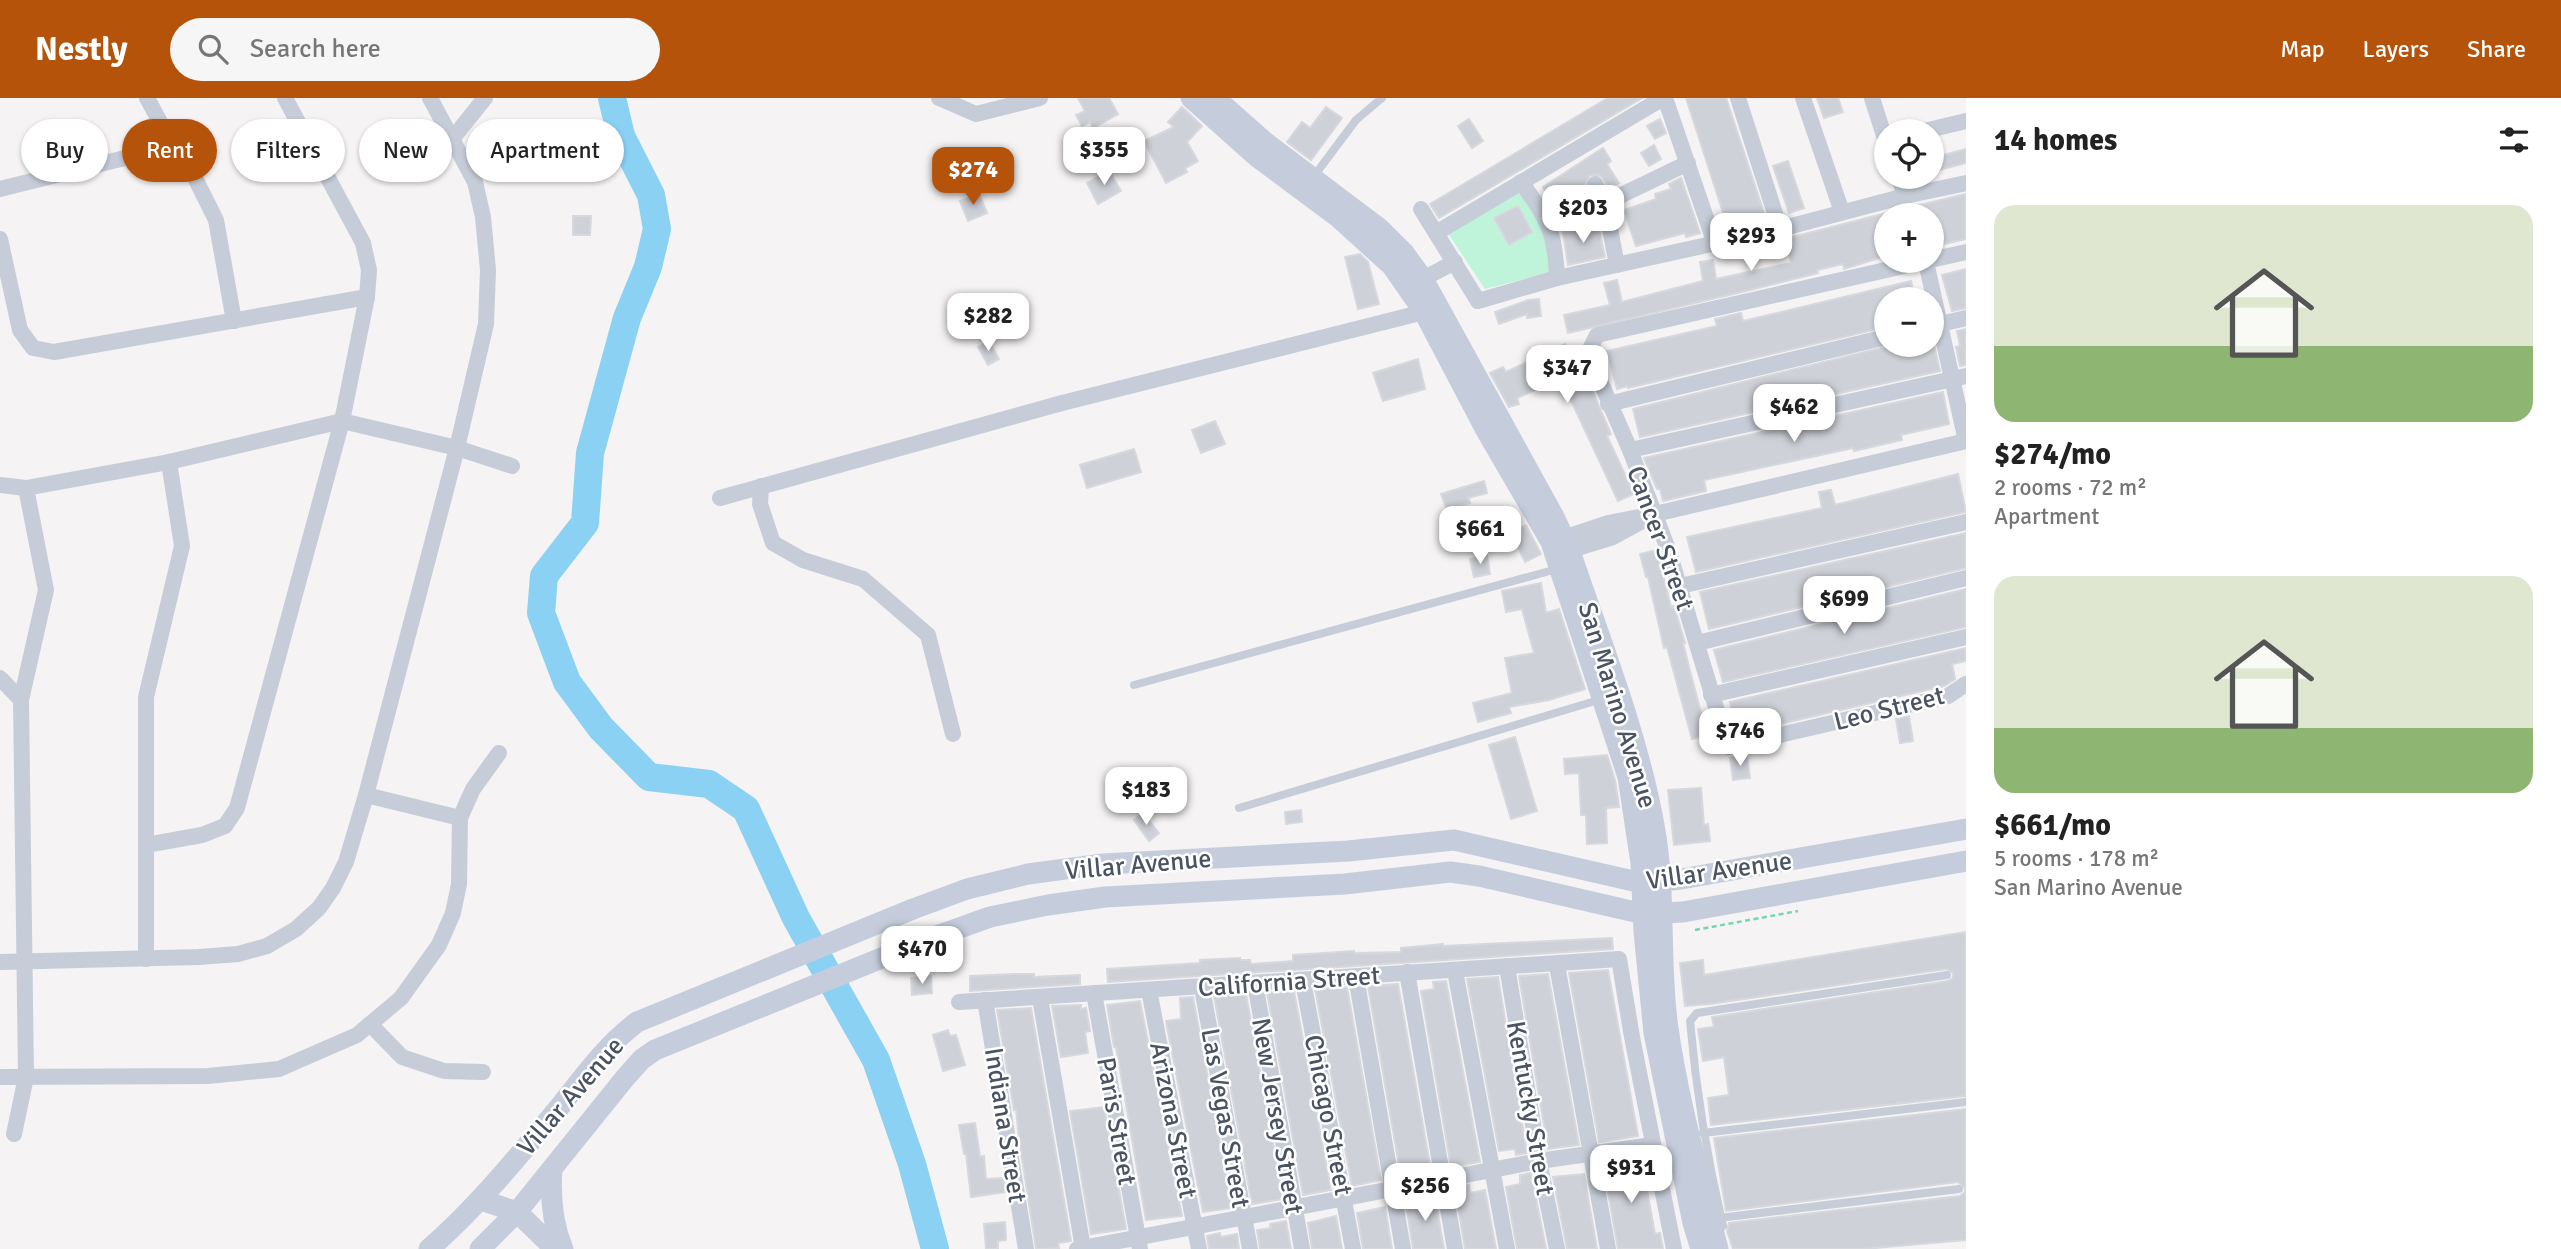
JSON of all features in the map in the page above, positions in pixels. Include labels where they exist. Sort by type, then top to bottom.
[{"type":"main road","points":[[1191,98],[1256,156],[1338,217],[1391,266],[1415,283]]},
{"type":"main road","points":[[1214,98],[1266,143],[1380,229],[1404,253],[1415,283]]},
{"type":"main road","name":"San Marino Avenue","points":[[1415,283],[1432,310],[1560,551],[1611,696],[1651,883],[1653,914],[1644,932],[1654,1033],[1690,1136],[1718,1229]]},
{"type":"main road","name":"Villar Avenue","points":[[429,1249],[481,1200],[622,1034],[650,1015],[967,889],[1028,874],[1103,864],[1348,851],[1438,840],[1472,844],[1651,883],[1966,829]]},
{"type":"main road","name":"Villar Avenue","points":[[480,1249],[504,1241],[517,1212],[642,1059],[666,1044],[990,917],[1105,897],[1345,884],[1450,872],[1653,914],[1683,912],[1966,862]]},
{"type":"main road","name":"San Marino Avenue","points":[[1690,1136],[1693,1223],[1701,1249]]},
{"type":"main road","points":[[552,1169],[553,1217],[563,1249]]},
{"type":"main road","points":[[481,1200],[517,1212],[555,1249]]},
{"type":"main road","points":[[481,1200],[504,1241]]},
{"type":"street","points":[[147,98],[158,119]]},
{"type":"street","points":[[146,845],[202,835],[225,826],[237,808],[342,421],[367,297],[369,270],[363,243],[285,98]]},
{"type":"street","points":[[0,962],[239,954],[267,946],[296,929],[318,908],[333,888],[346,862],[457,448],[486,324],[488,270],[483,217],[475,182],[430,98]]},
{"type":"street","points":[[453,138],[485,98]]},
{"type":"street","points":[[939,98],[975,114],[1040,98]]},
{"type":"street","points":[[1436,233],[1664,98],[1715,244]]},
{"type":"street","points":[[1738,98],[1780,229]]},
{"type":"street","points":[[1803,98],[1842,212]]},
{"type":"street","points":[[1872,98],[1879,119]]},
{"type":"street","points":[[1944,126],[1966,121]]},
{"type":"street","points":[[0,189],[122,159]]},
{"type":"street","points":[[1605,202],[1688,163]]},
{"type":"street","points":[[197,182],[216,220],[234,321]]},
{"type":"street","points":[[1521,182],[1546,216],[1556,249],[1558,278]]},
{"type":"street","points":[[1421,209],[1478,301],[1558,278],[1780,229],[1966,183]]},
{"type":"street","points":[[1595,184],[1605,202],[1618,265]]},
{"type":"street","points":[[1903,189],[1905,196]]},
{"type":"street","points":[[0,239],[20,330],[33,348],[54,352],[367,297]]},
{"type":"street","points":[[1944,258],[1966,252]]},
{"type":"street","points":[[1415,283],[1455,262]]},
{"type":"street","name":"Cancer Street","points":[[1728,747],[1680,586],[1655,514],[1588,353],[1597,335],[1876,273]]},
{"type":"street","points":[[720,498],[1062,402],[1432,310]]},
{"type":"street","points":[[1944,323],[1966,318]]},
{"type":"street","points":[[1608,404],[1874,340]]},
{"type":"street","points":[[1560,551],[1613,537],[1655,514],[1966,441],[1959,377],[1944,343]]},
{"type":"street","points":[[1630,450],[1959,377]]},
{"type":"street","points":[[0,485],[26,488],[169,462],[342,421],[457,448],[512,466]]},
{"type":"street","points":[[146,959],[146,697],[183,546],[169,462]]},
{"type":"street","points":[[761,486],[760,504],[774,543],[803,560],[863,579],[928,635],[953,734]]},
{"type":"street","points":[[14,1134],[26,1077],[21,701],[46,590],[26,488]]},
{"type":"street","points":[[1680,586],[1966,522]]},
{"type":"street","points":[[1697,643],[1966,578]]},
{"type":"street","points":[[1711,695],[1966,637]]},
{"type":"street","points":[[0,678],[21,701]]},
{"type":"street","name":"Leo Street","points":[[1728,747],[1948,696],[1966,684]]},
{"type":"street","points":[[0,1077],[208,1076],[279,1069],[357,1035],[401,998],[439,945],[453,913],[459,884],[460,818],[473,789],[499,753]]},
{"type":"street","points":[[366,795],[460,818]]},
{"type":"street","name":"California Street","points":[[959,1002],[1619,959],[1652,1145]]},
{"type":"street","points":[[1558,965],[1608,1249]]},
{"type":"street","name":"Kentucky Street","points":[[1507,967],[1539,1161],[1557,1249]]},
{"type":"street","points":[[1455,971],[1507,1249]]},
{"type":"street","points":[[1407,972],[1455,1249]]},
{"type":"street","points":[[1356,976],[1403,1249]]},
{"type":"street","name":"Chicago Street","points":[[1303,981],[1353,1249]]},
{"type":"street","name":"New Jersey Street","points":[[1255,983],[1302,1249]]},
{"type":"street","name":"Las Vegas Street","points":[[1202,988],[1250,1249]]},
{"type":"street","name":"Arizona Street","points":[[1149,990],[1199,1249]]},
{"type":"street","name":"Paris Street","points":[[1094,993],[1139,1243]]},
{"type":"street","points":[[1040,998],[1080,1249],[1139,1243],[1244,1217],[1539,1161],[1652,1145],[1674,1249]]},
{"type":"street","name":"Indiana Street","points":[[985,1000],[1026,1249]]},
{"type":"street","points":[[370,1024],[402,1057],[444,1071],[484,1072]]},
{"type":"lane","points":[[1313,178],[1356,120],[1382,98]]},
{"type":"lane","points":[[1134,685],[1560,551]]},
{"type":"lane","points":[[1239,808],[1611,696]]},
{"type":"lane","points":[[1947,975],[1697,1013],[1689,1021],[1690,1136],[1966,1102]]},
{"type":"lane","points":[[1718,1229],[1959,1189]]},
{"type":"green space","points":[[1520,189],[1544,229],[1549,273],[1485,289],[1447,232]]},
{"type":"building","points":[[1078,98],[1109,98],[1118,114],[1093,128],[1090,122],[1082,126],[1076,115],[1085,111]]},
{"type":"building","points":[[1608,98],[1642,98],[1439,218],[1430,204]]},
{"type":"building","points":[[1686,98],[1726,98],[1765,216],[1728,228]]},
{"type":"building","points":[[1817,98],[1838,98],[1843,112],[1824,118]]},
{"type":"building","points":[[1182,107],[1202,126],[1187,142],[1198,161],[1185,168],[1187,172],[1166,183],[1144,141],[1174,127],[1168,122]]},
{"type":"building","points":[[1326,107],[1342,118],[1311,160],[1287,142],[1302,122],[1310,128]]},
{"type":"building","points":[[1469,119],[1483,141],[1472,148],[1458,126]]},
{"type":"building","points":[[1660,119],[1666,133],[1655,139],[1647,126]]},
{"type":"building","points":[[1654,145],[1661,159],[1649,166],[1641,153]]},
{"type":"building","points":[[1603,148],[1611,161],[1607,164],[1619,183],[1609,188],[1601,176],[1590,175],[1585,184],[1590,197],[1556,217],[1549,204],[1552,202],[1543,187]]},
{"type":"building","points":[[1966,149],[1966,163],[1944,169],[1944,155]]},
{"type":"building","points":[[1788,161],[1804,208],[1789,213],[1773,166]]},
{"type":"building","points":[[1109,171],[1121,191],[1098,204],[1087,183]]},
{"type":"building","points":[[1681,178],[1700,233],[1686,237],[1685,233],[1636,246],[1624,210],[1656,199],[1655,194],[1671,189],[1669,184]]},
{"type":"building","points":[[979,194],[987,213],[968,221],[960,201]]},
{"type":"building","points":[[1966,194],[1966,239],[1944,244],[1944,203],[1928,203]]},
{"type":"building","points":[[1518,206],[1532,232],[1509,245],[1494,218]]},
{"type":"building","points":[[573,216],[591,216],[590,235],[573,235]]},
{"type":"building","points":[[1874,216],[1874,260],[1844,269],[1843,264],[1817,270],[1818,273],[1568,333],[1564,315],[1610,305],[1604,283],[1617,280],[1622,302],[1703,281],[1700,262],[1713,260],[1716,279],[1791,263],[1785,239]]},
{"type":"building","points":[[1598,225],[1605,257],[1568,265],[1563,232]]},
{"type":"building","points":[[1360,254],[1368,262],[1379,304],[1358,309],[1345,257]]},
{"type":"building","points":[[1966,269],[1966,308],[1952,311],[1942,275]]},
{"type":"building","points":[[1911,281],[1912,287],[1886,287]]},
{"type":"building","points":[[1874,290],[1874,330],[1617,389],[1607,351],[1717,326],[1715,319],[1741,313],[1743,321]]},
{"type":"building","points":[[1539,299],[1541,316],[1527,318],[1527,314],[1499,324],[1495,312],[1528,300]]},
{"type":"building","points":[[1966,329],[1966,365],[1960,366],[1956,347],[1960,346],[1957,331]]},
{"type":"building","points":[[989,341],[999,359],[988,365],[978,347]]},
{"type":"building","points":[[1565,344],[1583,387],[1590,385],[1611,434],[1607,436],[1634,494],[1618,501],[1561,379],[1517,398],[1519,404],[1509,407],[1490,373],[1503,367],[1506,372]]},
{"type":"building","points":[[1874,350],[1874,357],[1937,357],[1940,371],[1640,437],[1633,409]]},
{"type":"building","points":[[1418,359],[1425,389],[1383,401],[1373,373]]},
{"type":"building","points":[[1943,392],[1949,424],[1901,435],[1902,440],[1854,451],[1853,448],[1704,480],[1706,491],[1663,501],[1660,489],[1657,489],[1644,458]]},
{"type":"building","points":[[1215,421],[1225,444],[1201,453],[1192,430]]},
{"type":"building","points":[[1134,449],[1141,472],[1087,488],[1080,465]]},
{"type":"building","points":[[1958,474],[1966,512],[1696,572],[1687,537],[1822,508],[1819,492],[1831,490],[1835,505]]},
{"type":"building","points":[[1484,481],[1487,493],[1468,498],[1470,503],[1447,510],[1441,494]]},
{"type":"building","points":[[1526,525],[1541,554],[1525,562],[1511,533]]},
{"type":"building","points":[[1966,533],[1966,568],[1709,629],[1700,592]]},
{"type":"building","points":[[1657,550],[1671,607],[1674,606],[1685,643],[1707,735],[1692,739],[1667,647],[1664,648],[1640,554]]},
{"type":"building","points":[[1487,556],[1490,574],[1474,577],[1470,559]]},
{"type":"building","points":[[1541,583],[1546,613],[1559,609],[1585,689],[1549,700],[1509,707],[1511,713],[1478,722],[1473,703],[1512,693],[1505,658],[1534,653],[1522,609],[1506,612],[1502,591]]},
{"type":"building","points":[[1966,589],[1966,627],[1723,682],[1714,650]]},
{"type":"building","points":[[1966,648],[1966,661],[1952,664],[1955,679],[1944,686],[1759,729],[1756,712],[1733,717],[1730,702]]},
{"type":"building","points":[[1909,716],[1913,741],[1900,743],[1896,719]]},
{"type":"building","points":[[1515,737],[1537,811],[1511,819],[1489,745]]},
{"type":"building","points":[[1607,755],[1615,780],[1619,807],[1606,808],[1607,843],[1587,844],[1586,815],[1581,815],[1579,773],[1565,774],[1564,759]]},
{"type":"building","points":[[1747,756],[1750,778],[1733,780],[1730,758]]},
{"type":"building","points":[[1701,788],[1704,825],[1708,824],[1710,841],[1674,845],[1668,790]]},
{"type":"building","points":[[1301,810],[1302,822],[1286,824],[1285,812]]},
{"type":"building","points":[[1143,813],[1159,833],[1149,841],[1134,820]]},
{"type":"building","points":[[1966,932],[1966,1096],[1711,1125],[1708,1098],[1729,1095],[1724,1057],[1703,1061],[1698,1029],[1714,1027],[1712,1017],[1948,981],[1953,978],[1953,973],[1946,969],[1685,1006],[1680,963],[1703,960],[1704,975]]},
{"type":"building","points":[[1612,938],[1613,949],[1108,982],[1107,969],[1240,958],[1250,960],[1251,964],[1293,961],[1293,955],[1354,951],[1401,952],[1401,948],[1443,944]]},
{"type":"building","points":[[1608,970],[1638,1136],[1599,1142],[1569,973]]},
{"type":"building","points":[[1034,974],[1034,977],[1080,975],[1080,984],[970,991],[970,976]]},
{"type":"building","points":[[1548,974],[1579,1145],[1548,1149],[1519,976]]},
{"type":"building","points":[[931,976],[932,993],[912,995],[911,978]]},
{"type":"building","points":[[1498,977],[1527,1153],[1516,1155],[1515,1149],[1499,1151],[1467,979]]},
{"type":"building","points":[[1446,981],[1480,1162],[1451,1167],[1421,991],[1434,989],[1433,982]]},
{"type":"building","points":[[1398,984],[1431,1171],[1401,1177],[1368,986]]},
{"type":"building","points":[[1347,987],[1381,1180],[1352,1186],[1315,989]]},
{"type":"building","points":[[1294,991],[1331,1190],[1303,1195],[1267,992]]},
{"type":"building","points":[[1246,994],[1283,1199],[1252,1204],[1214,996]]},
{"type":"building","points":[[1193,997],[1232,1208],[1203,1212],[1166,1021],[1181,1019],[1180,998]]},
{"type":"building","points":[[1140,1001],[1182,1216],[1146,1220],[1107,1005]]},
{"type":"building","points":[[1081,1005],[1081,1009],[1086,1008],[1090,1031],[1085,1032],[1088,1053],[1061,1057],[1052,1006]]},
{"type":"building","points":[[1031,1008],[1071,1241],[1058,1243],[1059,1248],[1036,1249],[1016,1109],[1014,1110],[997,1010]]},
{"type":"building","points":[[948,1030],[950,1036],[956,1035],[965,1065],[943,1071],[933,1035]]},
{"type":"building","points":[[1104,1107],[1126,1229],[1091,1234],[1070,1111]]},
{"type":"building","points":[[1966,1109],[1966,1240],[1864,1249],[1733,1249],[1727,1231],[1729,1223],[1960,1196],[1965,1192],[1965,1188],[1958,1182],[1726,1211],[1714,1138]]},
{"type":"building","points":[[975,1123],[980,1157],[984,1156],[986,1179],[1004,1178],[1006,1192],[971,1197],[966,1154],[959,1125]]},
{"type":"building","points":[[1641,1157],[1655,1234],[1660,1233],[1663,1249],[1618,1249],[1603,1163]]},
{"type":"building","points":[[1531,1173],[1546,1249],[1517,1249],[1506,1187],[1520,1184],[1520,1175]]},
{"type":"building","points":[[1584,1174],[1597,1249],[1567,1249],[1553,1177]]},
{"type":"building","points":[[1469,1185],[1470,1193],[1485,1190],[1496,1249],[1465,1249],[1455,1188]]},
{"type":"building","points":[[1434,1192],[1444,1249],[1413,1249],[1406,1203],[1414,1202],[1413,1196]]},
{"type":"building","points":[[1385,1207],[1392,1249],[1363,1249],[1357,1213]]},
{"type":"building","points":[[1336,1216],[1342,1249],[1312,1249],[1308,1223]]},
{"type":"building","points":[[1286,1221],[1291,1249],[1260,1249],[1257,1230],[1271,1228],[1270,1224]]},
{"type":"building","points":[[1005,1222],[1006,1240],[998,1241],[998,1249],[986,1249],[984,1224]]},
{"type":"building","points":[[1220,1233],[1221,1237],[1237,1234],[1239,1249],[1209,1249],[1207,1236]]},
{"type":"waterway","points":[[612,98],[621,136],[651,195],[657,229],[648,267],[627,318],[590,453],[585,523],[544,576],[541,613],[567,682],[601,728],[649,777],[709,784],[746,809],[796,918],[876,1060],[912,1164],[935,1249]]}]
